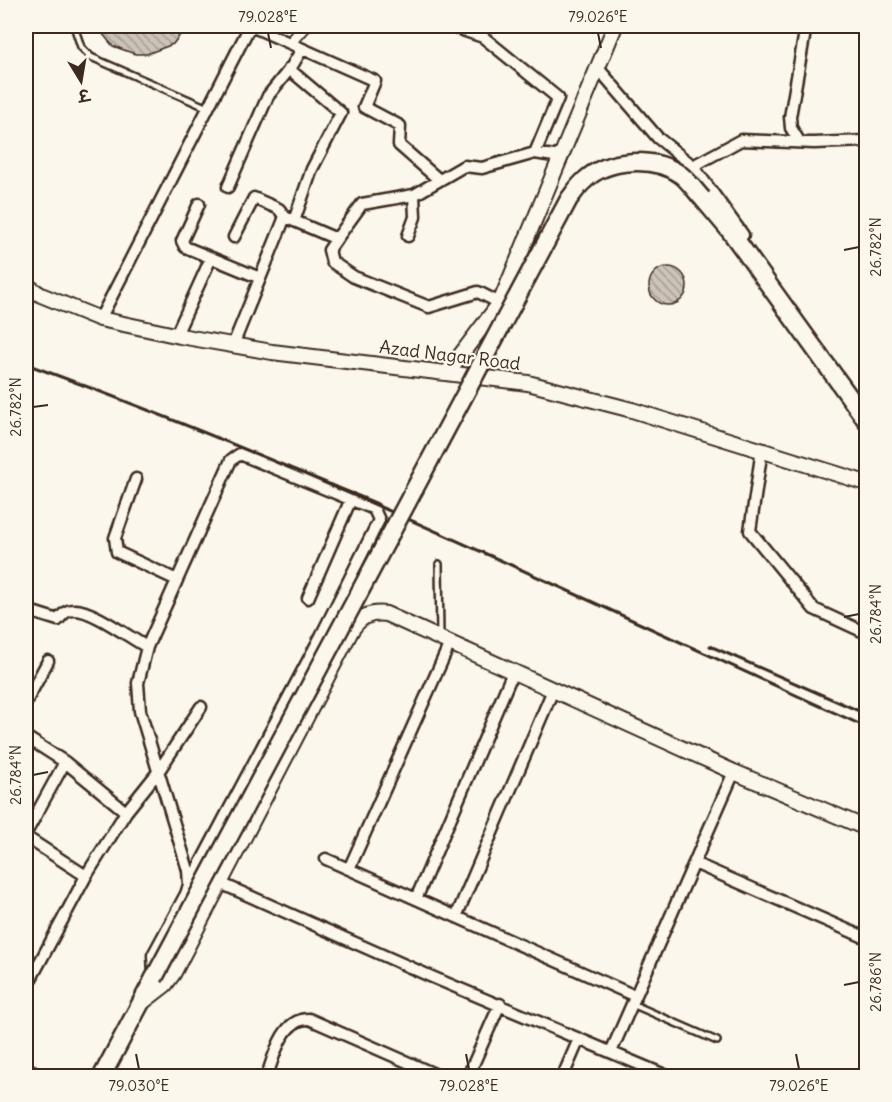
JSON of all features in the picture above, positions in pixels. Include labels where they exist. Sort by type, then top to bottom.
[{"type":"main road","points":[[102,1077],[569,199],[585,180],[604,168],[630,162],[658,164],[681,175],[703,199],[756,268],[867,420]]},
{"type":"street","points":[[100,320],[251,26],[375,81],[364,106],[400,126],[399,146],[438,179]]},
{"type":"street","points":[[290,43],[306,26]]},
{"type":"street","points":[[450,26],[483,37],[558,98],[535,153]]},
{"type":"street","points":[[447,373],[500,303],[615,26]]},
{"type":"street","points":[[799,141],[791,128],[790,117],[806,26]]},
{"type":"street","points":[[228,187],[268,96],[302,49]]},
{"type":"street","points":[[597,68],[658,138],[693,166],[758,257],[759,265],[756,268]]},
{"type":"street","points":[[233,345],[260,278],[312,169],[342,113],[289,69]]},
{"type":"street","points":[[693,166],[741,140],[867,141]]},
{"type":"street","points":[[500,303],[478,292],[429,307],[354,277],[332,262],[329,250],[362,204],[414,195],[464,166],[482,168],[535,153],[560,157]]},
{"type":"street","points":[[408,236],[415,217],[414,195]]},
{"type":"street","points":[[234,237],[254,198],[279,209],[290,219],[332,237],[338,237]]},
{"type":"street","points":[[199,204],[183,244],[210,258],[260,278]]},
{"type":"street","points":[[176,335],[210,258]]},
{"type":"street","name":"Azad Nagar Road","points":[[26,285],[41,295],[100,320],[176,335],[233,345],[528,383],[632,410],[867,483]]},
{"type":"street","points":[[762,449],[750,531],[814,609],[867,633]]},
{"type":"street","points":[[154,978],[153,955],[378,525],[378,514],[374,509],[244,455],[236,455],[231,460],[147,647],[138,683],[140,711],[188,870],[189,885]]},
{"type":"street","points":[[136,479],[115,538],[117,552],[177,580]]},
{"type":"street","points":[[308,598],[351,500]]},
{"type":"street","points":[[26,610],[51,620],[58,620],[65,611],[75,609],[87,612],[147,647]]},
{"type":"street","points":[[141,1003],[170,980],[356,622],[375,612],[386,614],[734,772],[867,828]]},
{"type":"street","points":[[349,869],[445,641]]},
{"type":"street","points":[[26,702],[48,661]]},
{"type":"street","points":[[416,899],[513,672]]},
{"type":"street","points":[[456,917],[553,690]]},
{"type":"street","points":[[26,988],[86,876],[126,812],[158,772],[201,707]]},
{"type":"street","points":[[26,737],[65,762],[126,812]]},
{"type":"street","points":[[65,762],[26,835],[86,876]]},
{"type":"street","points":[[611,1052],[734,772]]},
{"type":"street","points":[[326,859],[634,1000]]},
{"type":"street","points":[[694,863],[867,938]]},
{"type":"street","points":[[220,883],[667,1077]]},
{"type":"street","points":[[468,1077],[500,1005]]},
{"type":"street","points":[[267,1077],[287,1028],[293,1021],[301,1018],[309,1019],[419,1073],[439,1077]]},
{"type":"street","points":[[563,1077],[579,1039]]},
{"type":"street","points":[[26,1068],[43,1077]]},
{"type":"lane","points":[[74,26],[81,47],[91,57],[208,108]]},
{"type":"lane","points":[[439,564],[445,641]]},
{"type":"lane","points":[[634,1000],[717,1041]]},
{"type":"building","points":[[96,26],[187,26],[173,44],[147,54],[135,54],[113,46]]},
{"type":"building","points":[[668,267],[681,273],[687,286],[681,299],[668,305],[655,299],[649,286],[655,273]]},
{"type":"railway","points":[[26,364],[133,404],[345,491],[866,727]]},
{"type":"railway","points":[[710,646],[866,714]]}]
